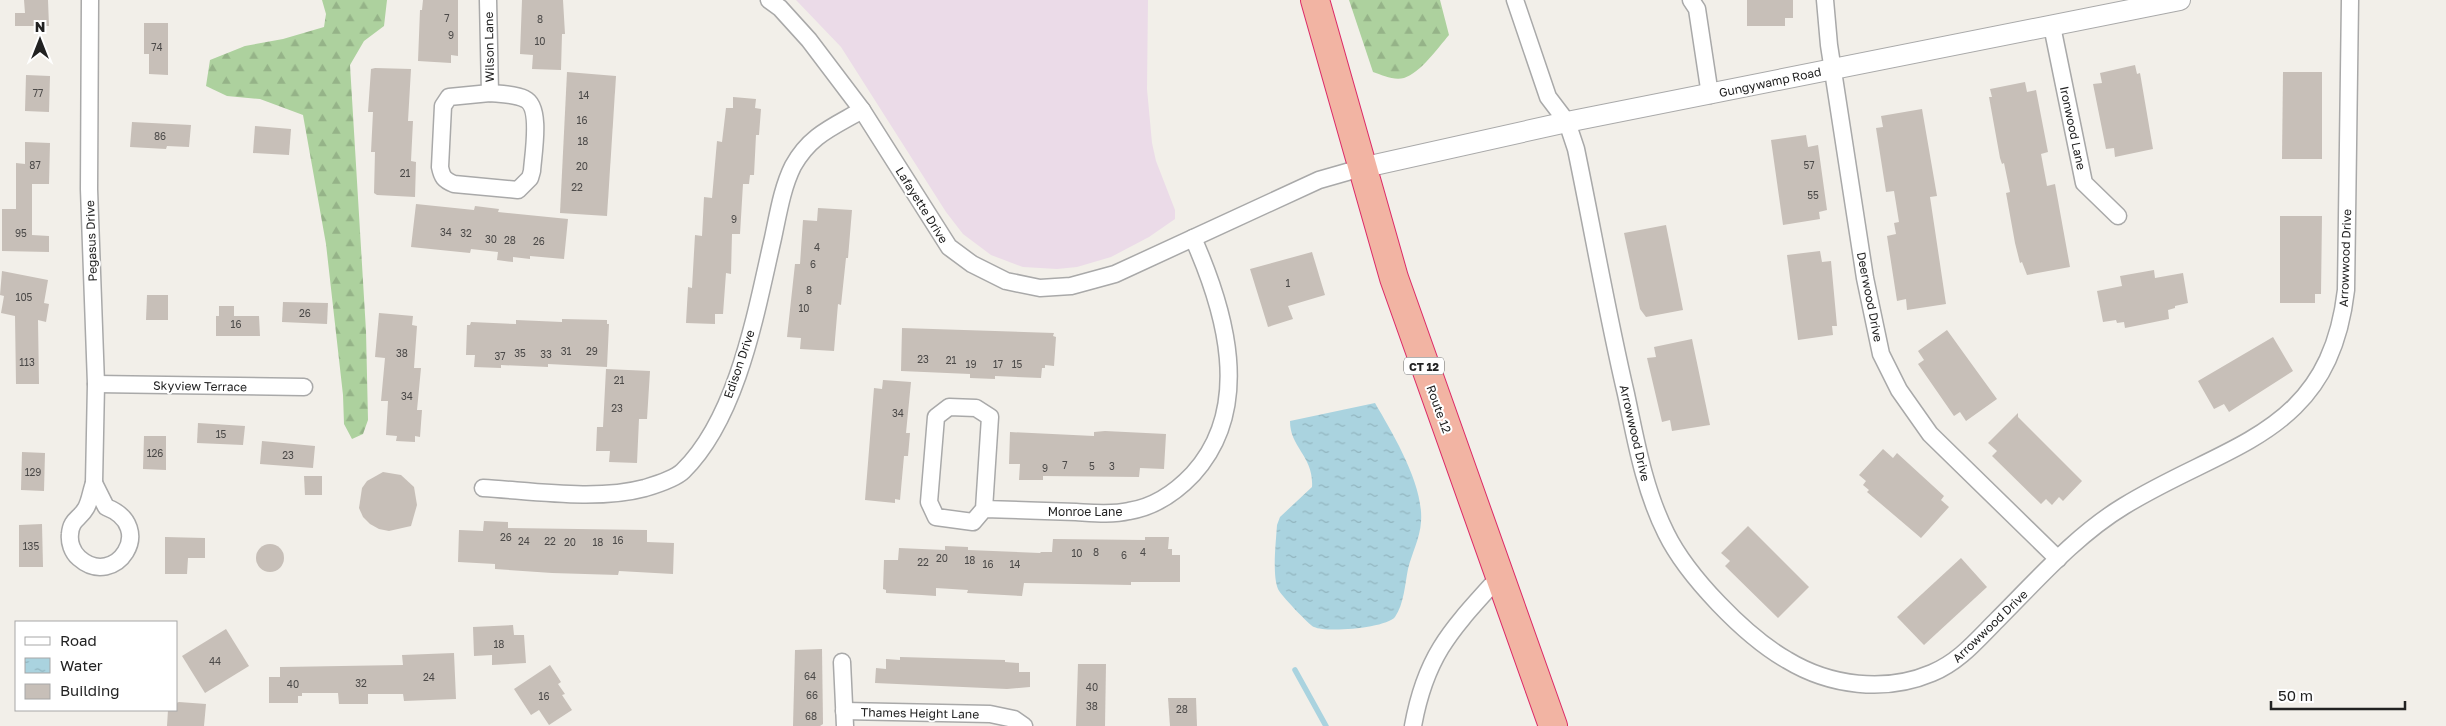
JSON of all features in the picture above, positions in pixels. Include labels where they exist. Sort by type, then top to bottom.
[{"type":"highway","name":"Route 12","points":[[1315,0],[1361,168],[1403,307],[1553,726]]},
{"type":"street","name":"Pegasus Drive","points":[[90,0],[89,189],[96,384],[94,483],[85,510],[77,516],[71,525],[69,536],[76,556],[95,567],[105,566],[124,556],[129,547],[130,536],[129,526],[124,517],[116,510],[106,507],[94,483]]},
{"type":"street","name":"Wilson Lane","points":[[488,0],[490,93]]},
{"type":"street","name":"Lafayette Drive","points":[[769,0],[780,8],[809,40],[862,110],[949,247],[972,264],[1006,281],[1040,288],[1071,286],[1115,274],[1319,180],[1361,168]]},
{"type":"street","name":"Arrowwood Drive","points":[[1515,0],[1548,97],[1567,122],[1576,150],[1618,360],[1643,473],[1653,504],[1666,534],[1682,560],[1697,579],[1754,637],[1798,667],[1829,679],[1863,684],[1898,683],[1930,674],[1956,661],[2077,542],[2124,506],[2270,429],[2292,411],[2311,388],[2326,363],[2339,329],[2346,290],[2350,0]]},
{"type":"street","points":[[1691,0],[1697,9],[1710,94]]},
{"type":"street","name":"Deerwood Drive","points":[[1825,0],[1866,287],[1881,354],[1899,390],[1930,434],[2058,559]]},
{"type":"street","name":"Gungywamp Road","points":[[1361,168],[1567,122],[2180,0]]},
{"type":"street","name":"Ironwood Lane","points":[[2052,26],[2084,183],[2118,216]]},
{"type":"street","name":"Wilson Lane","points":[[490,93],[525,99],[531,103],[535,113],[532,171],[530,178],[518,190],[454,184],[445,180],[442,176],[440,167],[443,106],[449,97],[490,93]]},
{"type":"street","name":"Edison Drive","points":[[483,488],[594,495],[645,488],[682,473],[707,440],[732,392],[749,342],[783,194],[793,166],[812,139],[862,110]]},
{"type":"street","name":"Monroe Lane","points":[[984,509],[1100,513],[1129,511],[1156,502],[1181,487],[1202,464],[1218,435],[1227,407],[1230,382],[1226,338],[1203,262],[1193,238]]},
{"type":"street","name":"Skyview Terrace","points":[[96,384],[304,388]]},
{"type":"street","points":[[949,407],[976,408],[990,417],[984,509],[973,522],[936,517],[929,502],[936,417],[949,407]]},
{"type":"street","points":[[1414,726],[1418,696],[1431,664],[1449,633],[1499,577]]},
{"type":"street","name":"Thames Height Lane","points":[[842,662],[845,719],[990,714],[1014,719],[1024,726]]},
{"type":"shaded area","points":[[796,0],[1148,0],[1147,89],[1152,143],[1156,161],[1175,210],[1175,219],[1149,237],[1111,257],[1077,267],[1057,269],[1023,267],[991,255],[963,234],[946,212],[841,47]]},
{"type":"green space","points":[[322,0],[387,0],[384,26],[364,41],[350,65],[366,331],[368,420],[363,434],[352,439],[344,424],[343,395],[326,244],[303,115],[260,99],[227,96],[206,86],[210,60],[245,46],[283,39],[324,27],[326,14]]},
{"type":"green space","points":[[1349,0],[1440,0],[1449,35],[1428,59],[1410,75],[1400,79],[1384,76],[1373,72]]},
{"type":"water","points":[[1375,403],[1413,476],[1421,508],[1418,540],[1408,569],[1402,600],[1395,617],[1389,621],[1369,627],[1321,629],[1314,627],[1301,616],[1280,592],[1276,583],[1277,525],[1280,517],[1312,487],[1312,476],[1309,467],[1294,438],[1290,421]]},
{"type":"building","points":[[24,0],[48,0],[49,26],[15,26],[15,13],[25,13]]},
{"type":"building","points":[[423,0],[458,0],[458,56],[451,55],[451,63],[418,61],[420,10],[422,10]]},
{"type":"building","points":[[522,0],[563,0],[565,34],[562,34],[561,70],[532,69],[533,55],[520,54]]},
{"type":"building","points":[[1747,0],[1793,0],[1793,18],[1785,18],[1785,26],[1747,26]]},
{"type":"building","points":[[144,23],[168,23],[168,75],[149,74],[149,54],[144,54]]},
{"type":"building","points":[[2135,65],[2137,74],[2140,73],[2153,149],[2115,157],[2114,148],[2106,149],[2093,84],[2102,83],[2100,73]]},
{"type":"building","points":[[371,69],[411,69],[408,121],[413,121],[411,161],[416,162],[415,197],[377,195],[374,193],[375,152],[371,152],[373,112],[368,112]]},
{"type":"building","points":[[567,72],[616,76],[607,216],[560,213]]},
{"type":"building","points":[[2283,72],[2322,72],[2322,159],[2282,159]]},
{"type":"building","points":[[26,75],[50,76],[49,112],[25,111]]},
{"type":"building","points":[[2025,82],[2027,92],[2036,90],[2048,152],[2041,154],[2047,186],[2055,184],[2070,267],[2027,275],[2022,262],[2020,263],[2015,243],[2006,193],[2010,192],[2004,163],[2002,164],[2000,158],[1989,97],[1992,97],[1990,89]]},
{"type":"building","points":[[733,97],[756,99],[755,108],[761,109],[759,135],[756,135],[754,175],[750,175],[749,184],[743,184],[740,234],[732,234],[731,274],[726,273],[723,314],[715,314],[715,324],[686,323],[688,287],[692,288],[695,235],[702,236],[704,197],[712,198],[717,141],[722,142],[726,108],[733,108]]},
{"type":"building","points":[[1922,109],[1937,196],[1930,197],[1946,304],[1907,310],[1906,299],[1897,301],[1887,236],[1896,234],[1894,223],[1899,222],[1894,191],[1886,192],[1876,128],[1883,127],[1881,116]]},
{"type":"building","points":[[132,122],[191,125],[189,147],[167,146],[166,149],[130,147]]},
{"type":"building","points":[[255,126],[291,129],[289,155],[253,153]]},
{"type":"building","points":[[1806,135],[1808,147],[1818,145],[1827,210],[1819,212],[1820,219],[1783,225],[1771,140]]},
{"type":"building","points":[[25,142],[50,143],[49,184],[32,184],[32,235],[49,236],[49,252],[2,251],[2,209],[16,209],[16,163],[25,164]]},
{"type":"building","points":[[416,204],[474,210],[475,206],[499,209],[498,212],[568,219],[564,259],[530,256],[530,259],[513,257],[513,262],[497,260],[498,252],[471,249],[470,253],[411,247]]},
{"type":"building","points":[[818,208],[852,210],[848,258],[846,258],[841,305],[838,304],[834,351],[800,349],[801,338],[787,337],[795,264],[800,264],[803,220],[817,221]]},
{"type":"building","points":[[2280,216],[2322,216],[2321,294],[2315,294],[2315,303],[2280,303]]},
{"type":"building","points":[[1666,225],[1683,310],[1646,317],[1640,309],[1624,233]]},
{"type":"building","points":[[1820,251],[1822,262],[1831,261],[1837,326],[1832,326],[1833,335],[1798,340],[1787,255]]},
{"type":"building","points":[[1312,252],[1325,295],[1288,306],[1293,319],[1268,327],[1250,269]]},
{"type":"building","points":[[2154,270],[2155,278],[2183,273],[2188,303],[2168,310],[2169,319],[2125,328],[2124,322],[2117,323],[2116,320],[2103,322],[2097,291],[2122,286],[2120,276]]},
{"type":"building","points":[[2,271],[48,280],[44,303],[49,304],[46,322],[38,320],[39,384],[16,384],[15,316],[1,313],[4,296],[0,295]]},
{"type":"building","points":[[147,295],[168,295],[168,320],[146,320]]},
{"type":"building","points":[[283,302],[328,303],[327,324],[282,322]]},
{"type":"building","points":[[219,306],[234,306],[234,316],[259,316],[260,336],[216,336],[216,316],[219,316]]},
{"type":"building","points":[[379,313],[413,316],[412,325],[417,326],[414,368],[421,368],[417,410],[422,410],[420,437],[415,436],[415,442],[396,441],[397,436],[386,435],[388,401],[381,401],[385,358],[375,357]]},
{"type":"building","points":[[562,319],[607,320],[607,324],[609,324],[607,367],[548,364],[548,367],[501,365],[501,368],[474,367],[475,355],[466,355],[467,325],[470,325],[471,322],[516,324],[516,320],[562,322]]},
{"type":"building","points":[[902,328],[1054,333],[1053,336],[1056,337],[1054,366],[1045,365],[1045,368],[1042,368],[1041,378],[995,376],[995,379],[970,378],[970,374],[901,371]]},
{"type":"building","points":[[1947,330],[1997,399],[1966,421],[1960,412],[1954,416],[1918,364],[1924,360],[1918,351]]},
{"type":"building","points":[[2273,337],[2293,371],[2229,412],[2224,404],[2214,409],[2198,381]]},
{"type":"building","points":[[1692,339],[1710,425],[1672,431],[1670,420],[1662,422],[1647,358],[1656,357],[1654,347]]},
{"type":"building","points":[[606,369],[650,371],[647,419],[639,419],[637,463],[609,462],[610,451],[596,451],[597,427],[603,427]]},
{"type":"building","points":[[883,380],[911,382],[906,433],[910,433],[908,456],[904,456],[900,500],[895,499],[895,503],[865,500],[874,388],[882,389]]},
{"type":"building","points":[[2018,413],[2018,417],[2082,481],[2063,501],[2059,497],[2052,505],[2046,499],[2041,504],[1992,456],[1997,451],[1988,443]]},
{"type":"building","points":[[198,423],[245,426],[243,445],[197,443]]},
{"type":"building","points":[[1010,432],[1094,436],[1094,432],[1166,434],[1164,469],[1140,468],[1139,477],[1043,476],[1043,480],[1019,480],[1020,464],[1009,464]]},
{"type":"building","points":[[144,436],[166,436],[166,470],[143,469]]},
{"type":"building","points":[[262,441],[315,446],[313,468],[260,464]]},
{"type":"building","points":[[1883,449],[1893,458],[1897,453],[1944,496],[1941,500],[1949,507],[1921,538],[1867,492],[1869,490],[1863,485],[1866,481],[1859,475]]},
{"type":"building","points":[[22,452],[45,453],[44,491],[21,490]]},
{"type":"building","points":[[383,472],[401,475],[414,487],[417,505],[411,526],[389,531],[379,529],[363,517],[359,508],[362,488],[367,481]]},
{"type":"building","points":[[304,476],[322,476],[322,495],[305,495]]},
{"type":"building","points":[[484,521],[508,522],[508,528],[647,530],[647,542],[674,543],[673,574],[619,571],[618,575],[552,573],[495,569],[495,564],[458,562],[459,530],[483,531]]},
{"type":"building","points":[[42,524],[43,567],[19,567],[19,525]]},
{"type":"building","points":[[1748,526],[1809,587],[1778,618],[1725,566],[1730,561],[1721,553]]},
{"type":"building","points":[[165,537],[205,538],[205,558],[188,558],[187,574],[165,574]]},
{"type":"building","points":[[1145,537],[1169,537],[1168,549],[1172,549],[1172,555],[1180,555],[1180,582],[1131,582],[1131,585],[1024,583],[1022,596],[967,593],[968,590],[936,588],[936,596],[886,593],[886,590],[883,589],[884,560],[898,560],[899,548],[945,550],[945,546],[968,547],[968,550],[1040,553],[1052,552],[1053,539],[1145,540]]},
{"type":"building","points":[[270,544],[280,548],[284,558],[280,568],[270,572],[260,568],[256,558],[260,548]]},
{"type":"building","points":[[1961,558],[1987,587],[1924,645],[1897,617]]},
{"type":"building","points":[[513,625],[514,635],[524,635],[526,663],[492,665],[492,655],[474,656],[473,627]]},
{"type":"building","points":[[226,629],[249,666],[205,693],[182,656]]},
{"type":"building","points":[[822,649],[823,724],[820,726],[793,726],[795,650]]},
{"type":"building","points":[[454,653],[456,699],[404,701],[403,694],[368,694],[368,704],[339,704],[338,693],[302,693],[302,696],[298,696],[298,703],[269,703],[269,677],[280,677],[280,667],[403,665],[402,655]]},
{"type":"building","points":[[900,657],[1005,660],[1005,662],[1019,663],[1019,672],[1030,672],[1030,687],[1007,689],[875,683],[876,668],[886,669],[886,659],[900,660]]},
{"type":"building","points":[[1078,664],[1106,664],[1105,726],[1076,726]]},
{"type":"building","points":[[550,665],[561,682],[558,684],[565,694],[562,695],[572,710],[549,725],[539,710],[531,715],[514,689]]},
{"type":"building","points":[[1168,698],[1196,698],[1197,726],[1170,726]]},
{"type":"building","points":[[178,702],[206,704],[204,726],[167,726],[168,711],[178,711]]},
{"type":"waterway","points":[[1295,670],[1326,726]]}]
